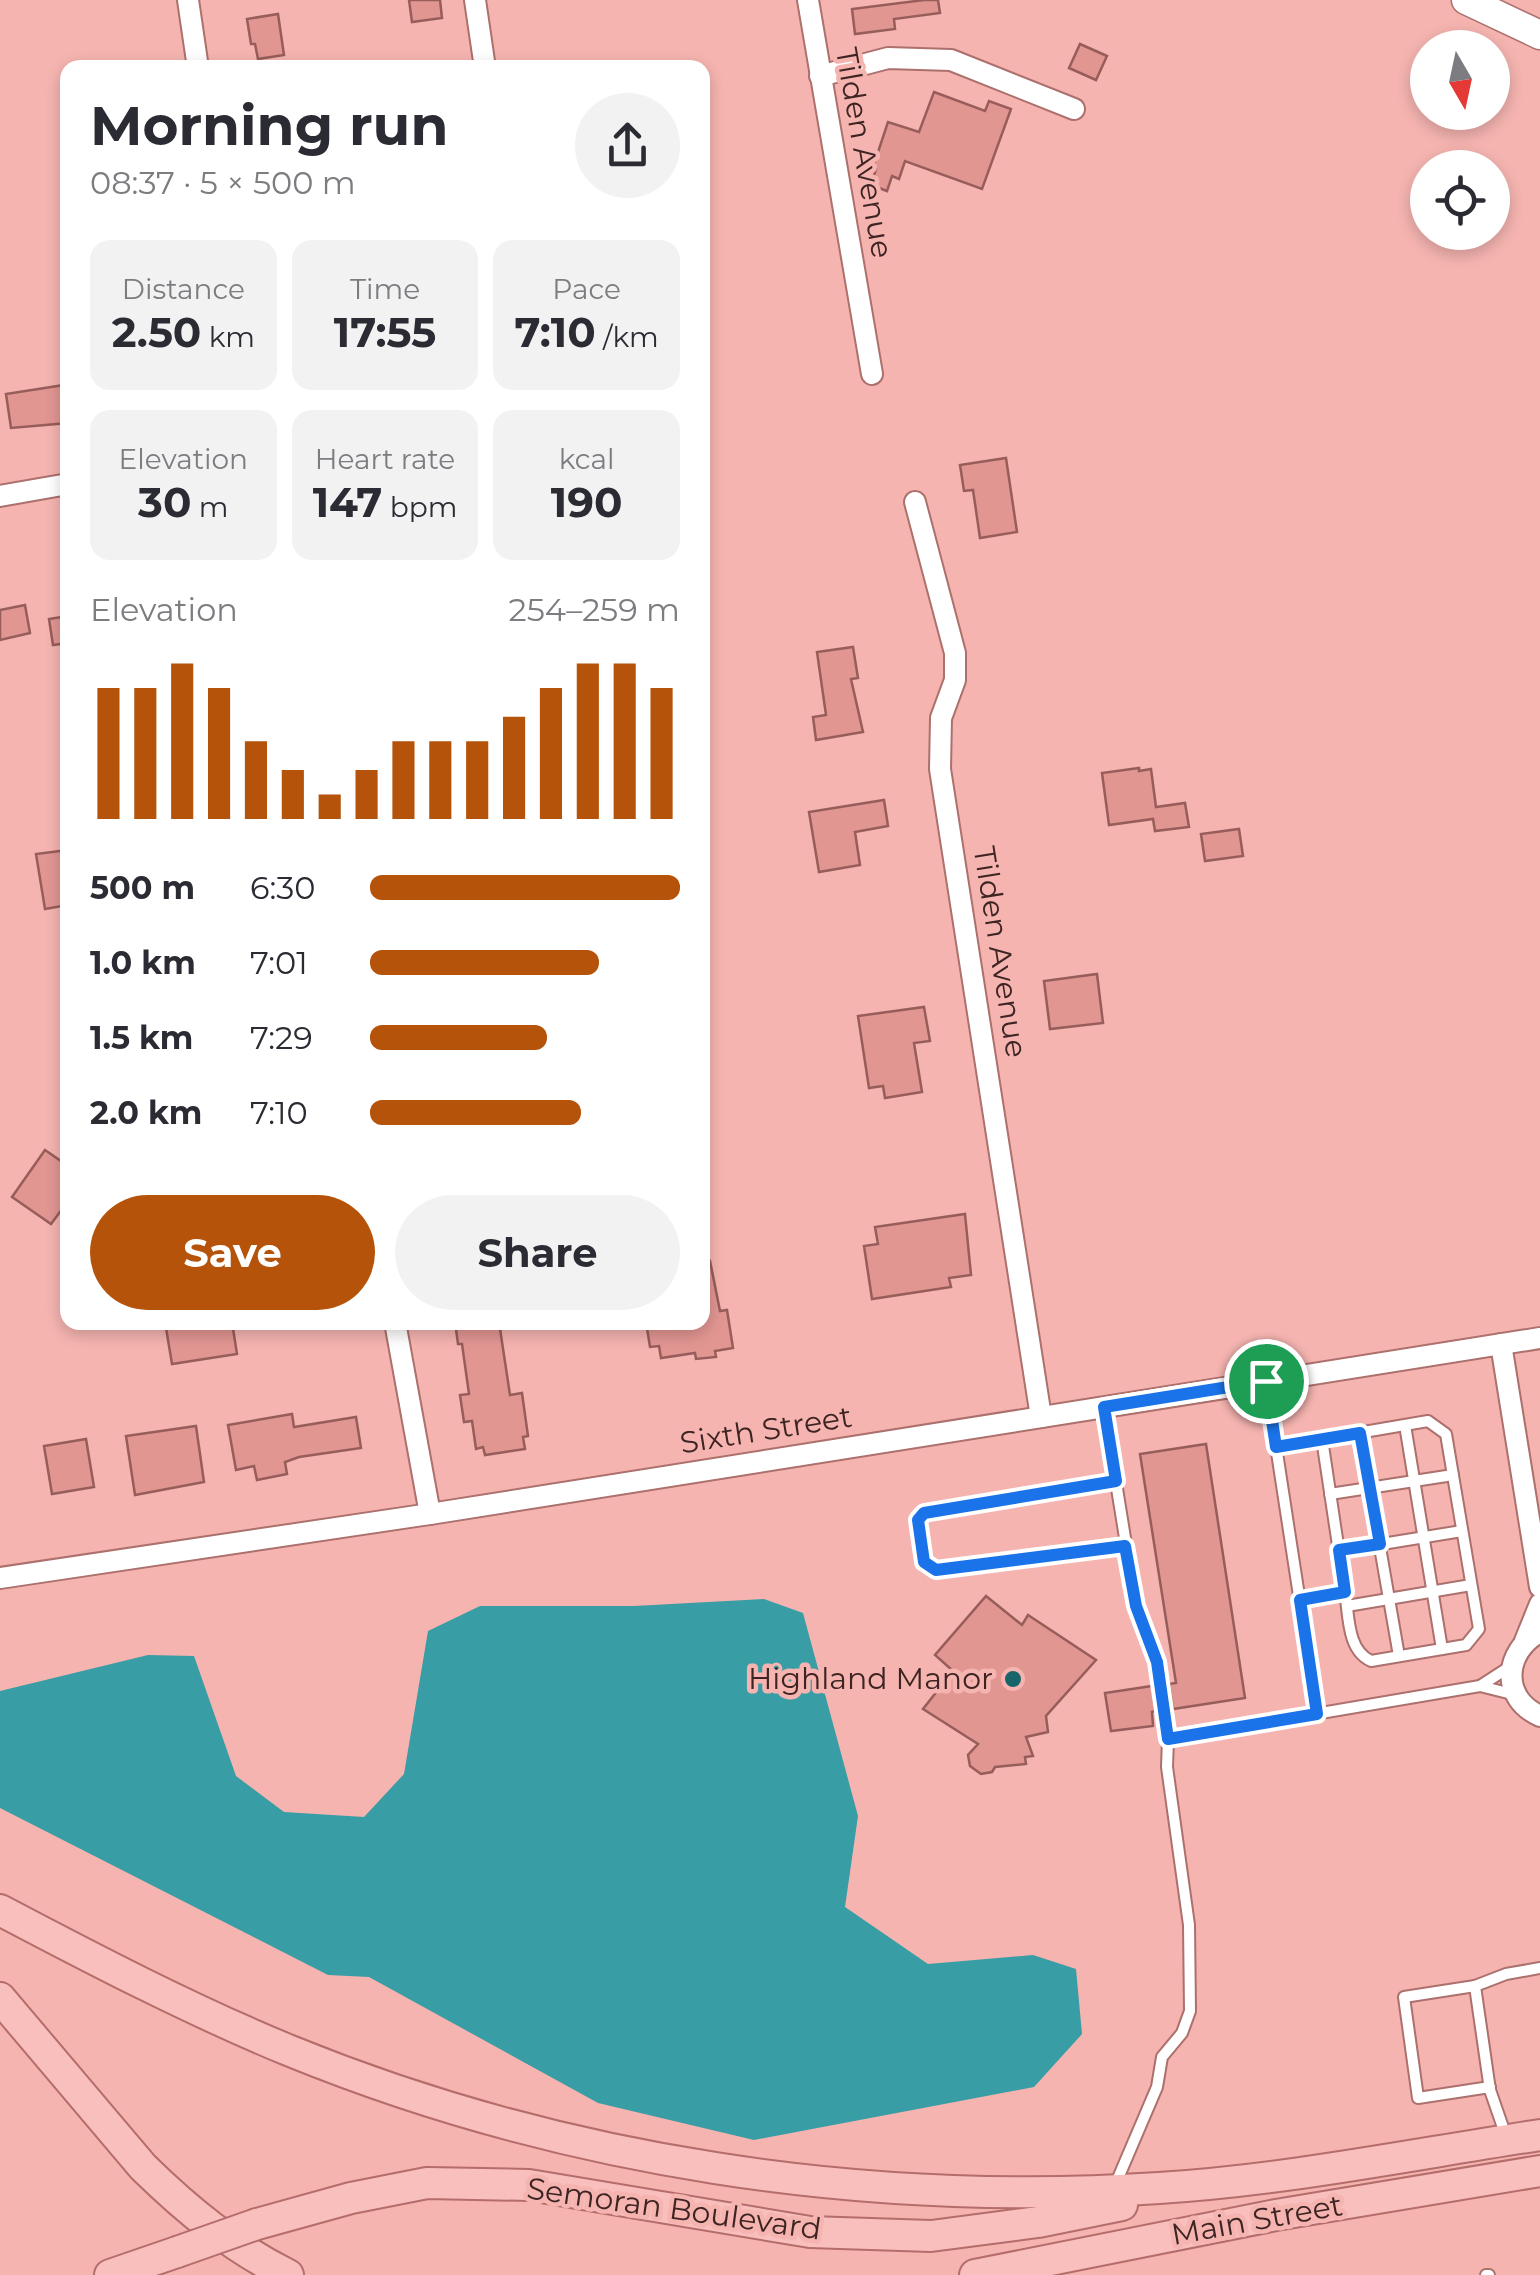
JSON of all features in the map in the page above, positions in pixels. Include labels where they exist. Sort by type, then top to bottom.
[{"type":"main road","points":[[0,1910],[168,1997],[291,2051],[414,2096],[540,2132],[732,2171],[936,2191],[1113,2190],[1247,2179]]},
{"type":"main road","points":[[0,1998],[143,2168],[196,2218],[235,2246],[288,2275]]},
{"type":"main road","name":"Main Street","points":[[1247,2179],[1540,2134]]},
{"type":"main road","name":"Main Street","points":[[975,2275],[1079,2263],[1276,2215],[1540,2171]]},
{"type":"main road","name":"Semoran Boulevard","points":[[110,2275],[257,2224],[351,2198],[427,2183],[529,2186],[810,2232],[931,2236],[1038,2222],[1247,2179]]},
{"type":"street","points":[[188,0],[197,60]]},
{"type":"street","points":[[475,0],[484,60]]},
{"type":"street","name":"Tilden Avenue","points":[[808,0],[872,374]]},
{"type":"street","points":[[1466,0],[1540,35]]},
{"type":"street","points":[[820,76],[888,58],[951,60],[1074,109]]},
{"type":"street","points":[[0,496],[60,485]]},
{"type":"street","name":"Tilden Avenue","points":[[914,502],[955,653],[955,680],[941,718],[940,769],[1041,1417]]},
{"type":"street","points":[[396,1330],[430,1514]]},
{"type":"street","name":"Sixth Street","points":[[0,1578],[1540,1338]]},
{"type":"street","points":[[1501,1344],[1540,1587]]},
{"type":"street","points":[[1540,1604],[1532,1636],[1511,1666],[1510,1682],[1523,1706],[1540,1716]]},
{"type":"lane","points":[[1266,1381],[1317,1714]]},
{"type":"lane","points":[[1104,1407],[1136,1606],[1157,1662],[1168,1739],[1167,1767],[1189,1925],[1190,2011],[1186,2028],[1162,2057],[1156,2087],[1113,2190]]},
{"type":"lane","points":[[1276,1447],[1322,1439],[1428,1422],[1446,1434],[1479,1628],[1466,1645],[1371,1661],[1354,1647],[1322,1439]]},
{"type":"lane","points":[[1405,1426],[1442,1649]]},
{"type":"lane","points":[[1360,1433],[1399,1656]]},
{"type":"lane","points":[[1330,1494],[1453,1475]]},
{"type":"lane","points":[[1116,1481],[924,1513],[918,1520],[924,1562],[936,1570],[1125,1546]]},
{"type":"lane","points":[[1339,1550],[1462,1531]]},
{"type":"lane","points":[[1348,1606],[1471,1585]]},
{"type":"lane","points":[[1300,1600],[1345,1592]]},
{"type":"lane","points":[[1168,1739],[1480,1686],[1511,1666]]},
{"type":"lane","points":[[1480,1686],[1516,1696]]},
{"type":"lane","points":[[1490,2088],[1418,2098],[1404,1996],[1475,1986],[1506,1974],[1540,1968]]},
{"type":"lane","points":[[1475,1986],[1490,2088],[1507,2140]]},
{"type":"water","points":[[764,1599],[803,1613],[858,1816],[845,1907],[928,1964],[1033,1955],[1076,1969],[1082,2034],[1034,2087],[754,2140],[598,2103],[369,1977],[328,1975],[0,1808],[0,1691],[148,1655],[194,1656],[236,1776],[284,1812],[364,1817],[404,1774],[428,1631],[480,1606],[634,1606]]},
{"type":"building","points":[[409,0],[440,0],[442,18],[412,22]]},
{"type":"building","points":[[938,0],[940,13],[894,19],[895,29],[855,34],[852,9]]},
{"type":"building","points":[[278,14],[284,55],[258,59],[247,19]]},
{"type":"building","points":[[1080,44],[1107,56],[1096,80],[1069,68]]},
{"type":"building","points":[[934,92],[985,111],[989,101],[1011,109],[982,189],[905,161],[899,179],[892,176],[887,191],[871,185],[888,122],[919,132]]},
{"type":"building","points":[[60,386],[60,424],[11,428],[6,394]]},
{"type":"building","points":[[1006,458],[1017,532],[980,538],[973,490],[964,491],[960,465]]},
{"type":"building","points":[[25,605],[30,633],[0,640],[0,610]]},
{"type":"building","points":[[60,617],[60,644],[53,645],[49,619]]},
{"type":"building","points":[[853,647],[858,678],[851,679],[863,732],[816,740],[813,717],[826,715],[817,652]]},
{"type":"building","points":[[1151,769],[1156,807],[1185,803],[1189,827],[1155,831],[1153,819],[1109,825],[1102,773]]},
{"type":"building","points":[[884,800],[888,826],[855,832],[860,865],[819,872],[809,812]]},
{"type":"building","points":[[1239,829],[1243,856],[1205,861],[1201,834]]},
{"type":"building","points":[[60,851],[60,906],[45,909],[36,854]]},
{"type":"building","points":[[1097,974],[1103,1023],[1050,1029],[1044,981]]},
{"type":"building","points":[[924,1007],[930,1041],[914,1043],[922,1092],[885,1098],[883,1086],[869,1088],[858,1016]]},
{"type":"building","points":[[45,1150],[60,1160],[60,1212],[51,1224],[12,1197]]},
{"type":"building","points":[[965,1214],[971,1275],[949,1278],[951,1287],[872,1299],[864,1246],[878,1244],[875,1227]]},
{"type":"building","points":[[710,1261],[720,1311],[727,1310],[733,1348],[715,1351],[716,1357],[696,1359],[695,1353],[661,1358],[659,1346],[650,1347],[647,1330],[710,1330]]},
{"type":"building","points":[[166,1330],[233,1330],[237,1354],[172,1364]]},
{"type":"building","points":[[456,1330],[500,1330],[510,1395],[522,1393],[528,1436],[523,1437],[525,1449],[485,1455],[483,1447],[476,1449],[472,1421],[464,1422],[460,1395],[469,1394],[462,1344],[458,1344]]},
{"type":"building","points":[[292,1414],[294,1427],[356,1417],[361,1448],[299,1457],[285,1462],[287,1474],[257,1480],[254,1466],[236,1470],[228,1425]]},
{"type":"building","points":[[196,1426],[204,1482],[135,1495],[126,1436]]},
{"type":"building","points":[[86,1439],[94,1487],[52,1494],[44,1446]]},
{"type":"building","points":[[1206,1444],[1245,1698],[1173,1709],[1169,1684],[1176,1683],[1140,1454]]},
{"type":"building","name":"Highland Manor","points":[[986,1596],[1022,1625],[1028,1615],[1096,1660],[1046,1716],[1048,1732],[1026,1737],[1033,1756],[1025,1757],[1026,1764],[995,1767],[992,1772],[981,1774],[970,1766],[968,1755],[978,1744],[923,1709],[953,1671],[935,1655]]},
{"type":"building","points":[[1152,1686],[1153,1726],[1111,1731],[1105,1693]]},
{"type":"place","name":"Highland Manor","points":[[1013,1679]]},
{"type":"route","points":[[1266,1381],[1276,1447],[1360,1433],[1380,1544],[1339,1550],[1345,1592],[1300,1600],[1317,1714],[1168,1739],[1157,1662],[1136,1606],[1125,1546],[936,1570],[924,1562],[918,1520],[924,1513],[1116,1481],[1104,1407],[1266,1381]]}]
